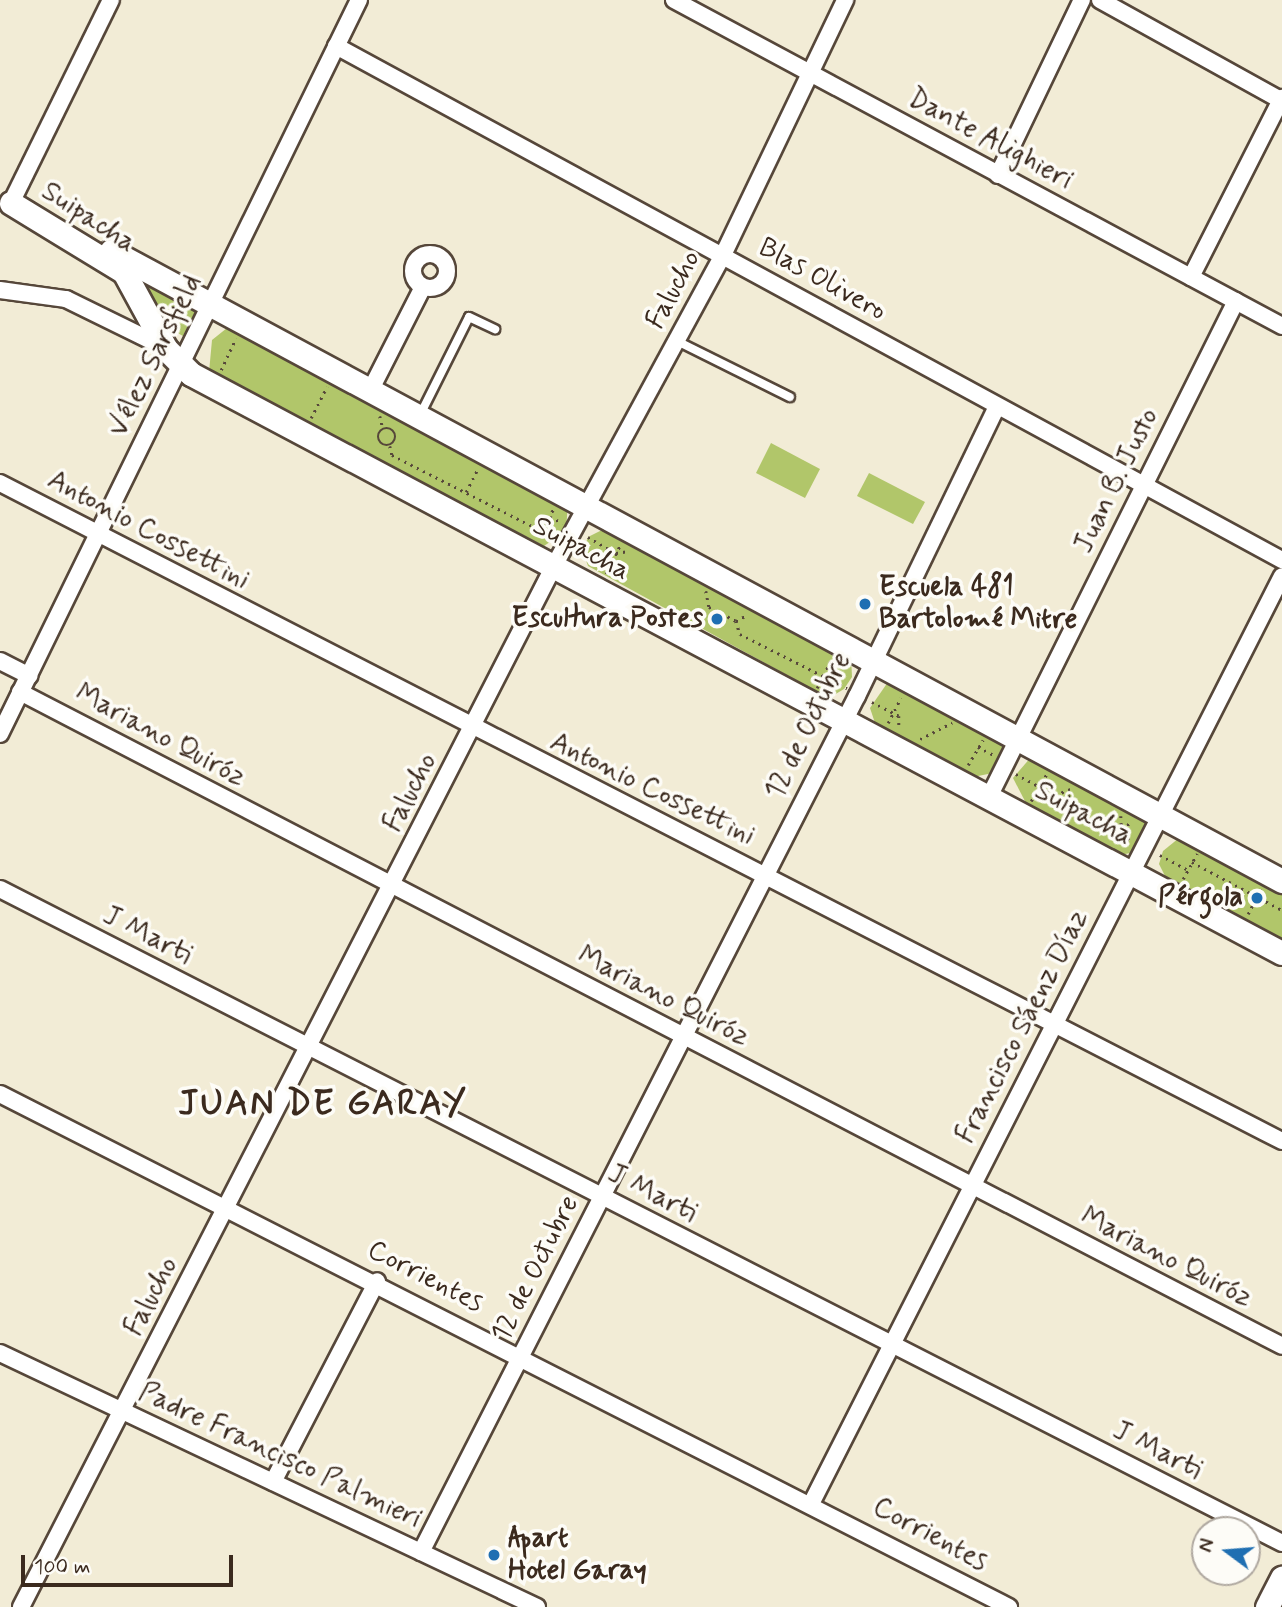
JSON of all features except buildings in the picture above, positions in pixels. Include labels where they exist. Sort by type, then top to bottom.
[{"type":"street","points":[[6,200],[111,0]]},
{"type":"street","name":"Vélez Sarsfield","points":[[0,734],[98,535],[173,356],[212,303],[359,0]]},
{"type":"street","name":"Dante Alighieri","points":[[674,0],[1236,301],[1280,320]]},
{"type":"street","name":"Falucho","points":[[21,1607],[393,888],[552,568],[590,508],[723,255],[845,0]]},
{"type":"street","points":[[998,175],[1082,0]]},
{"type":"street","points":[[1100,0],[1282,100],[1191,276]]},
{"type":"street","name":"Blas Olivero","points":[[336,46],[723,255],[996,408],[1282,560]]},
{"type":"street","name":"Suipacha","points":[[6,200],[212,303],[869,661],[983,732],[1021,738],[1162,815],[1274,881]]},
{"type":"street","name":"Suipacha","points":[[6,200],[124,272],[173,356],[552,568],[1282,953]]},
{"type":"street","points":[[371,389],[423,287]]},
{"type":"street","points":[[0,290],[66,299],[141,330],[173,356]]},
{"type":"street","name":"Juan B. Justo","points":[[989,797],[1021,738],[1142,487],[1236,301]]},
{"type":"street","name":"12 de Octubre","points":[[421,1552],[602,1198],[680,1035],[844,721],[869,661],[996,408]]},
{"type":"street","name":"Antonio Cossettini","points":[[0,483],[472,730],[1055,1021],[1282,1141]]},
{"type":"street","name":"Francisco Sáenz Díaz","points":[[812,1502],[1282,576]]},
{"type":"street","points":[[0,661],[29,676]]},
{"type":"street","name":"Mariano Quiróz","points":[[20,692],[970,1188],[1282,1346]]},
{"type":"street","name":"J Marti","points":[[0,890],[890,1346],[1282,1543]]},
{"type":"street","name":"Corrientes","points":[[0,1094],[377,1281],[812,1502],[1009,1607]]},
{"type":"street","points":[[273,1482],[377,1281]]},
{"type":"street","name":"Padre Francisco Palmieri","points":[[0,1353],[537,1607]]},
{"type":"street","points":[[1267,1607],[1282,1578]]},
{"type":"lane","points":[[419,416],[470,317],[495,329]]},
{"type":"lane","points":[[677,341],[790,397]]},
{"type":"path","points":[[218,376],[240,329]]},
{"type":"path","points":[[308,423],[327,387]]},
{"type":"path","points":[[390,446],[379,442],[383,429],[395,434],[390,446],[392,455],[541,531]]},
{"type":"path","points":[[466,492],[484,457]]},
{"type":"path","points":[[537,543],[560,497]]},
{"type":"path","points":[[550,517],[567,526]]},
{"type":"path","points":[[604,577],[626,533]]},
{"type":"path","points":[[588,537],[616,553],[642,556]]},
{"type":"path","points":[[696,585],[706,590],[709,607],[736,621],[740,634],[848,689]]},
{"type":"path","points":[[736,621],[750,613]]},
{"type":"path","points":[[816,691],[834,654]]},
{"type":"path","points":[[826,656],[830,662]]},
{"type":"path","points":[[883,732],[904,693]]},
{"type":"path","points":[[872,702],[893,713],[898,727],[920,739],[953,723],[963,728]]},
{"type":"path","points":[[963,774],[983,732]]},
{"type":"path","points":[[1028,807],[1053,762]]},
{"type":"path","points":[[1005,767],[1055,795],[1077,787]]},
{"type":"path","points":[[1120,811],[1122,835]]},
{"type":"path","points":[[1110,852],[1134,816]]},
{"type":"path","points":[[1178,889],[1201,845]]},
{"type":"path","points":[[1160,855],[1188,870]]},
{"type":"path","points":[[1192,862],[1282,910]]},
{"type":"path","points":[[1243,923],[1257,897],[1274,881]]},
{"type":"green space","points":[[134,271],[198,307],[183,336],[165,326]]},
{"type":"green space","points":[[232,324],[568,501],[566,531],[544,546],[209,372],[212,340]]},
{"type":"green space","points":[[771,443],[820,469],[805,498],[756,473]]},
{"type":"green space","points":[[869,473],[925,502],[913,524],[857,496]]},
{"type":"green space","points":[[610,526],[851,656],[852,677],[844,689],[834,695],[816,691],[588,566],[583,552],[588,537]]},
{"type":"green space","points":[[890,679],[1005,740],[993,773],[973,777],[876,726],[870,708]]},
{"type":"green space","points":[[1032,756],[1140,807],[1150,824],[1137,852],[1119,855],[1028,807],[1013,778]]},
{"type":"green space","points":[[1179,838],[1282,889],[1282,944],[1169,884],[1159,864],[1163,851]]},
{"type":"place","name":"Escuela 481 Bartolomé Mitre","points":[[865,604]]},
{"type":"place","name":"Escultura Postes","points":[[717,619]]},
{"type":"place","name":"Pérgola","points":[[1257,898]]},
{"type":"place","name":"Apart Hotel Garay","points":[[494,1555]]},
{"type":"district","name":"JUAN DE GARAY","points":[[323,1104]]}]
